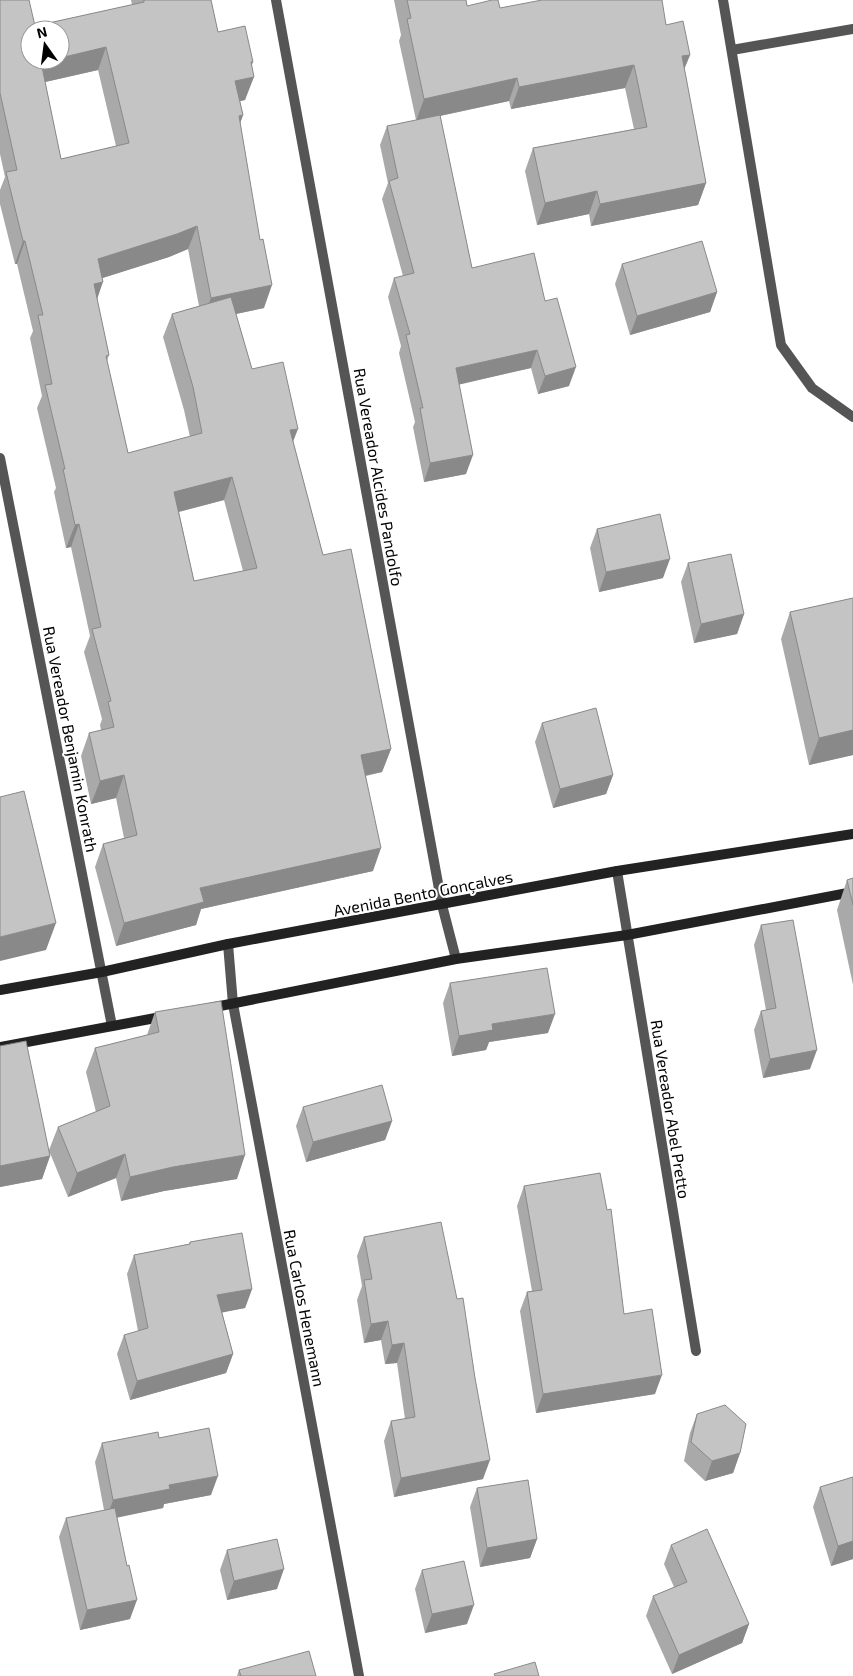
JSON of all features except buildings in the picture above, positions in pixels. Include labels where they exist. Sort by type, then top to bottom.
[{"type":"main road","name":"Avenida Bento Gonçalves","points":[[0,990],[102,972],[228,944],[617,871],[853,834]]},
{"type":"main road","points":[[196,1010],[456,959],[627,935],[853,892]]},
{"type":"main road","points":[[0,1047],[177,1014]]},
{"type":"street","name":"Rua Vereador Alcides Pandolfo","points":[[276,0],[442,905],[456,959]]},
{"type":"street","points":[[723,0],[781,344],[812,388],[853,417]]},
{"type":"street","points":[[732,50],[853,30]]},
{"type":"street","name":"Rua Vereador Benjamin Konrath","points":[[0,458],[112,1026]]},
{"type":"street","name":"Rua Vereador Abel Pretto","points":[[617,871],[696,1351]]},
{"type":"street","name":"Rua Carlos Henemann","points":[[228,944],[234,1004],[359,1676]]}]
